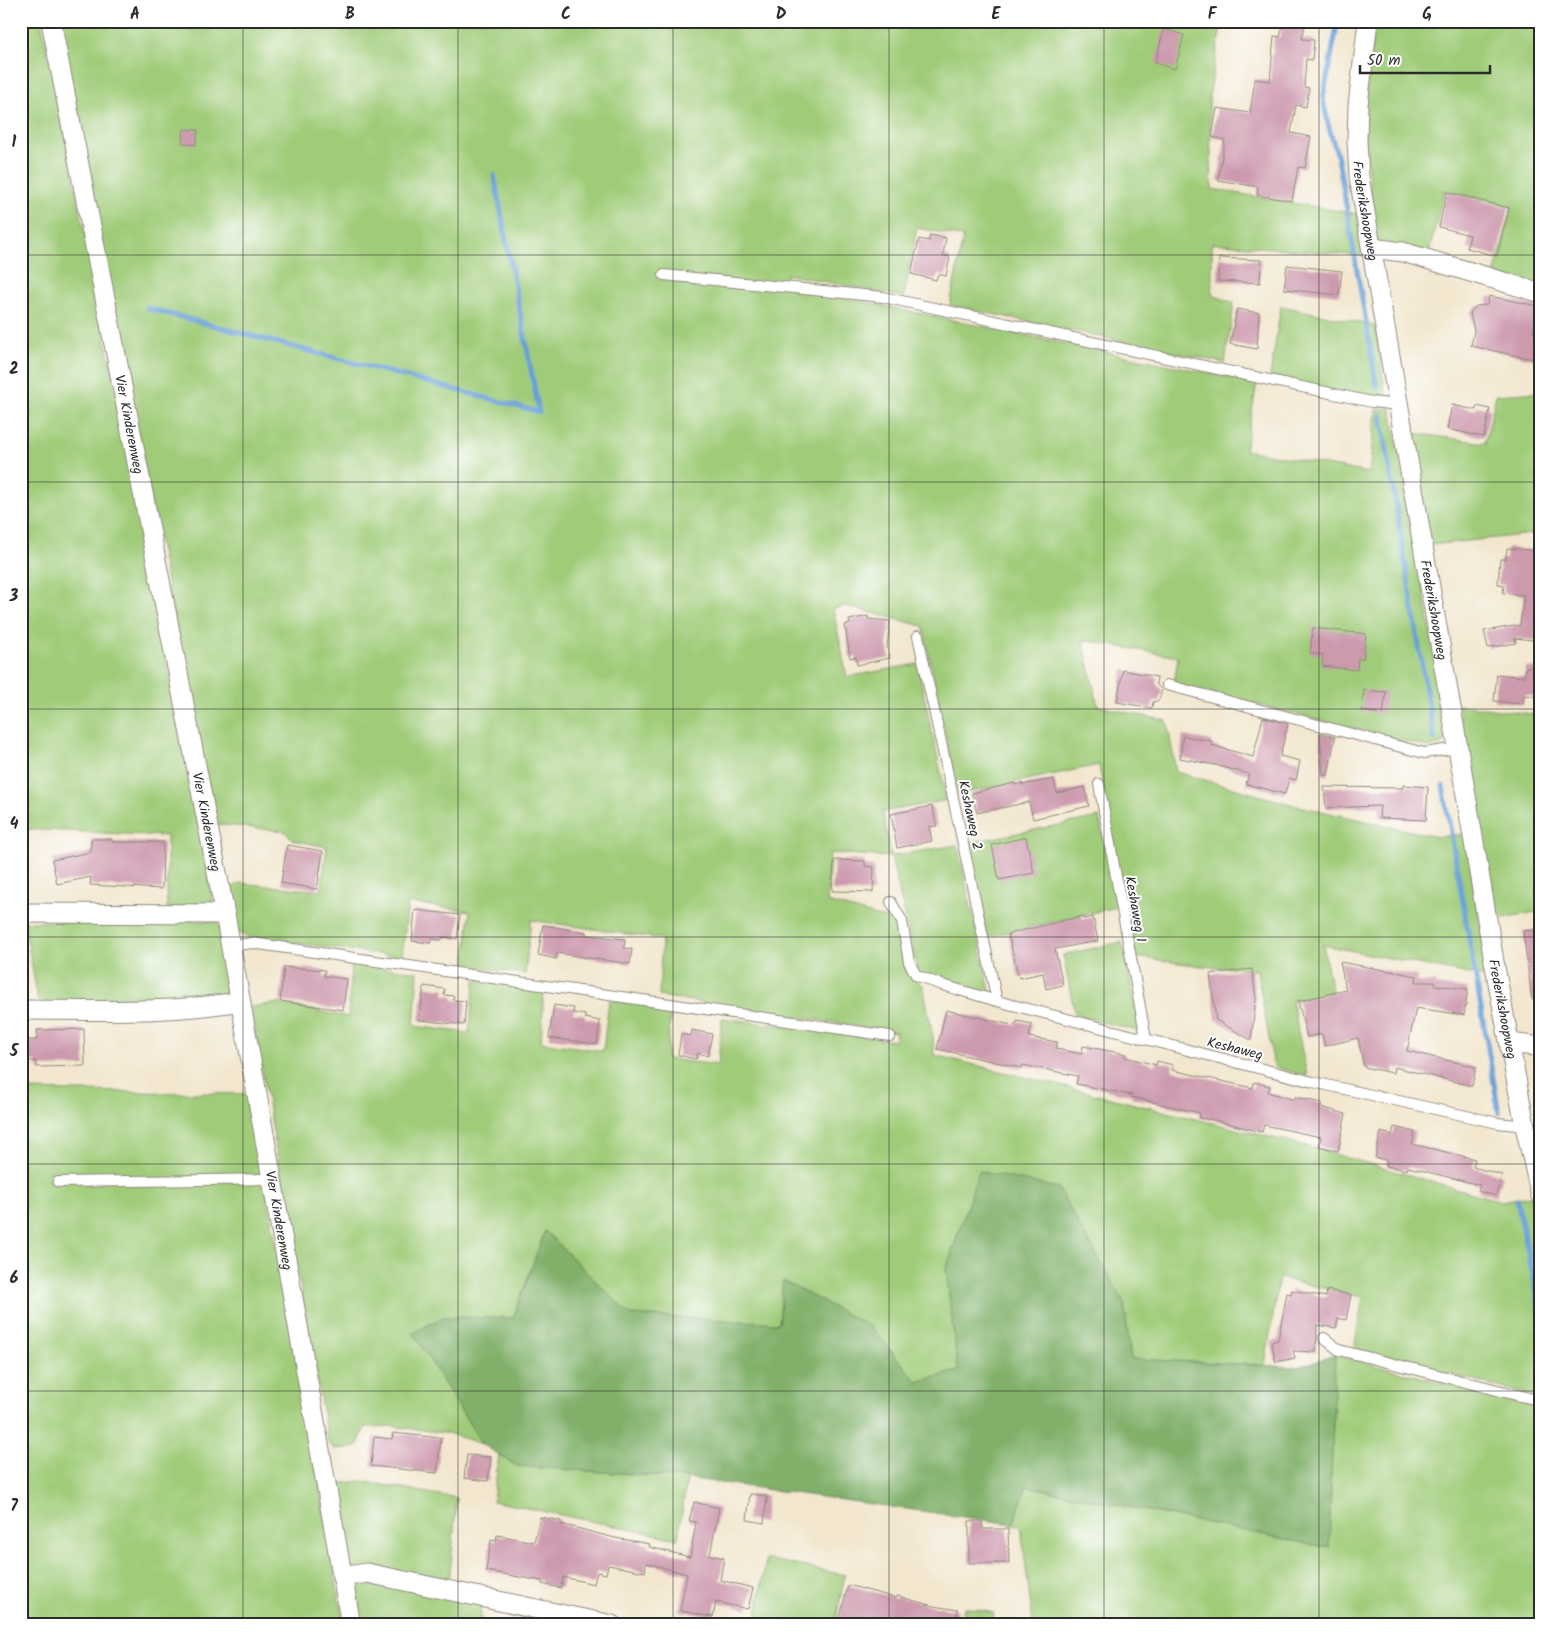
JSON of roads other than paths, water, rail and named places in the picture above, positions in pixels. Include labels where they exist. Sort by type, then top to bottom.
[{"type":"street","name":"Vier Kinderenweg","points":[[50,21],[225,914],[351,1625]]},
{"type":"street","name":"Frederikshoopweg","points":[[1368,21],[1358,105],[1359,177],[1495,967],[1541,1194]]},
{"type":"street","points":[[1372,248],[1403,252],[1541,293]]},
{"type":"street","points":[[21,913],[225,914]]},
{"type":"street","points":[[21,1010],[207,1007],[241,1001]]},
{"type":"street","points":[[1510,1043],[1541,1048]]},
{"type":"street","points":[[342,1576],[367,1573],[612,1625]]},
{"type":"lane","points":[[664,275],[883,297],[1363,400],[1399,405]]},
{"type":"lane","name":"Keshaweg 2","points":[[918,636],[997,1001]]},
{"type":"lane","points":[[1167,686],[1424,753],[1458,748]]},
{"type":"lane","name":"Keshaweg 1","points":[[1099,784],[1146,1039]]},
{"type":"lane","name":"Keshaweg","points":[[891,902],[902,921],[909,962],[916,974],[939,984],[997,1001],[1322,1084],[1498,1123],[1526,1126]]},
{"type":"lane","points":[[231,946],[252,943],[890,1036]]},
{"type":"lane","points":[[58,1182],[272,1179]]},
{"type":"lane","points":[[1324,1338],[1339,1350],[1541,1401]]},
{"type":"waterway","points":[[1338,21],[1323,99],[1338,158],[1377,387]]},
{"type":"waterway","points":[[147,308],[539,412],[494,175]]},
{"type":"waterway","points":[[1381,415],[1434,738]]},
{"type":"waterway","points":[[1443,786],[1499,1113]]},
{"type":"waterway","points":[[1517,1200],[1541,1315]]}]
